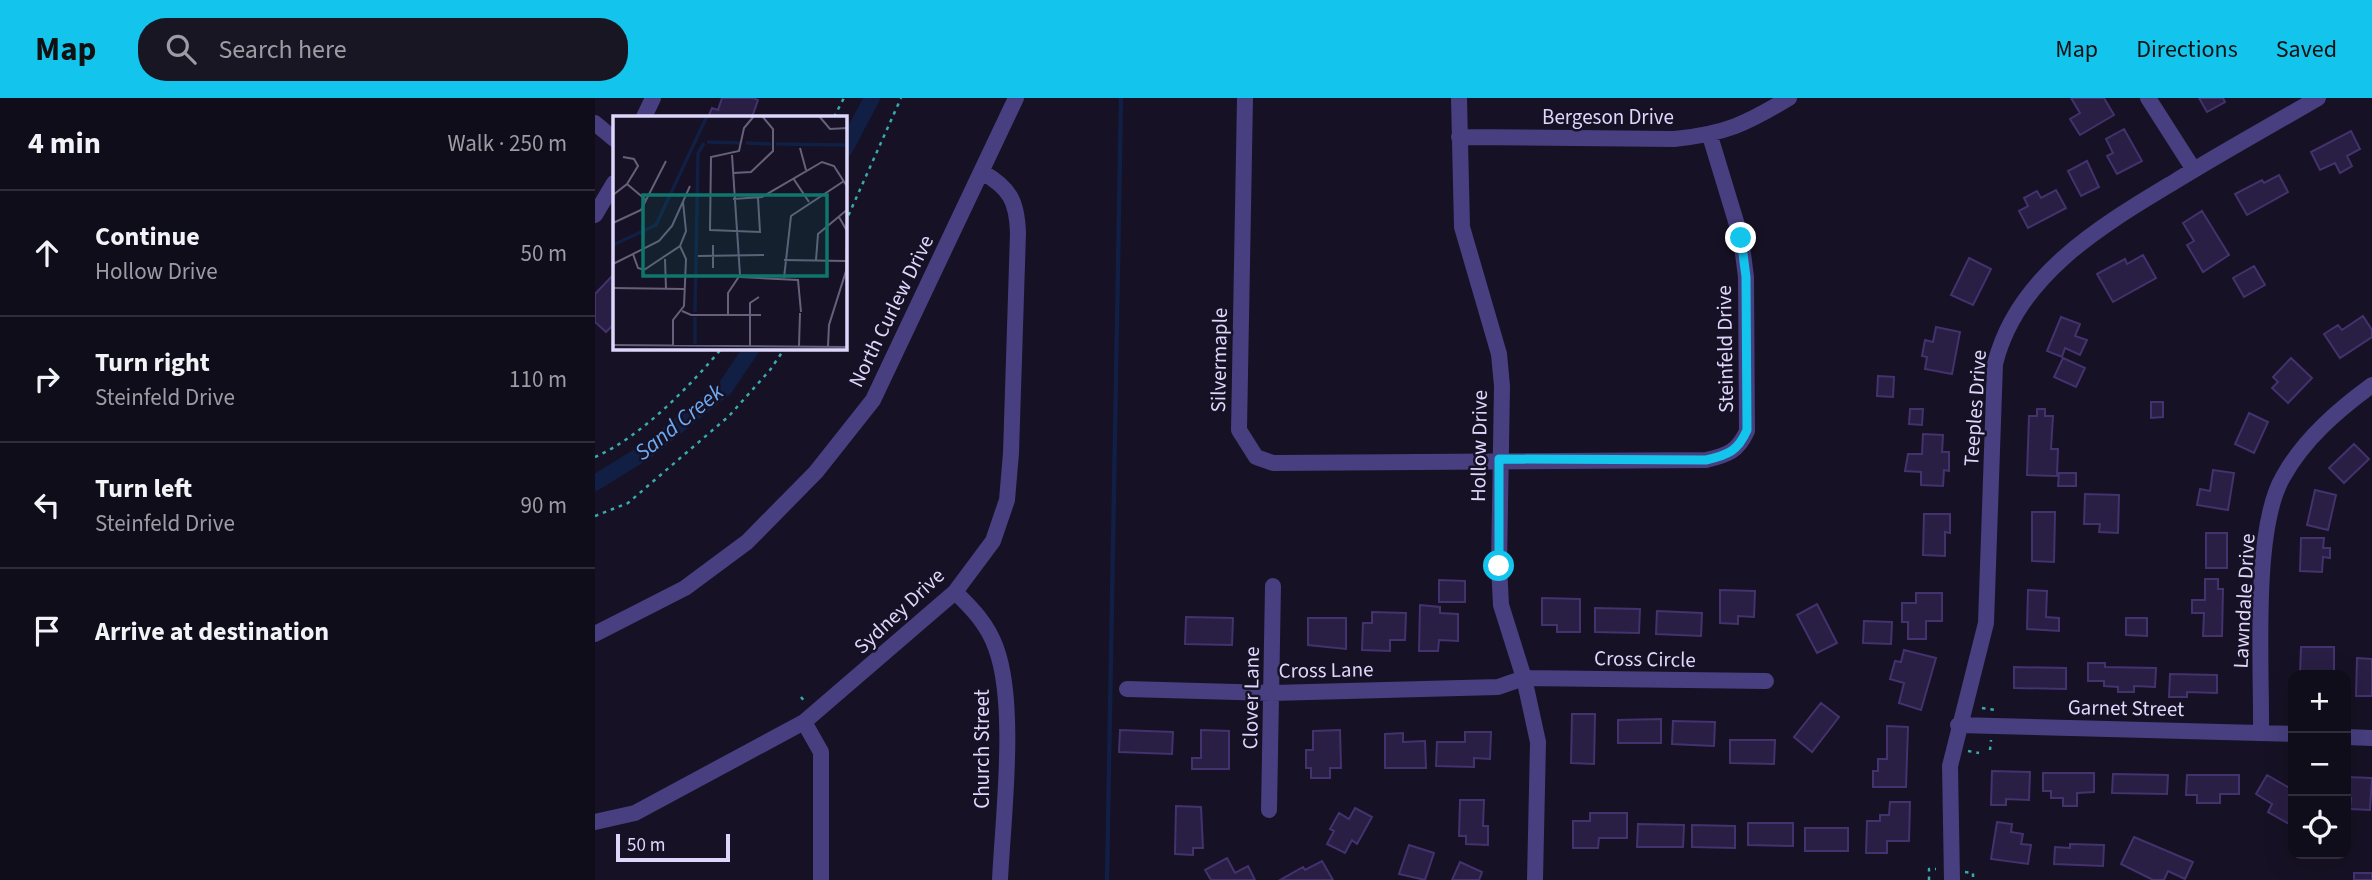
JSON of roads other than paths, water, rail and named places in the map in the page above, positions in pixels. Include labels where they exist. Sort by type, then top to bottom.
[{"type":"street","points":[[644,116],[653,98]]},
{"type":"street","name":"North Curlew Drive","points":[[595,634],[685,587],[747,542],[816,472],[873,400],[1016,98]]},
{"type":"street","name":"Silvermaple","points":[[1244,98],[1239,430],[1246,444],[1256,457],[1273,463],[1499,459]]},
{"type":"street","name":"Hollow Drive","points":[[1459,98],[1462,227],[1499,354],[1502,386],[1499,459],[1501,605],[1524,678],[1538,742],[1535,880]]},
{"type":"street","name":"Bergeson Drive","points":[[1459,137],[1674,139],[1710,136],[1745,125],[1789,98]]},
{"type":"street","points":[[2148,98],[2194,170]]},
{"type":"street","name":"Teeples Drive","points":[[1952,874],[1950,766],[1958,725],[1986,623],[1996,364],[2002,336],[2022,302],[2054,267],[2098,228],[2318,98]]},
{"type":"street","points":[[595,123],[613,138]]},
{"type":"street","name":"Steinfeld Drive","points":[[1499,459],[1706,460],[1728,455],[1740,446],[1747,430],[1746,277],[1741,238],[1710,136]]},
{"type":"street","name":"Sydney Drive","points":[[595,822],[635,813],[804,722],[955,592],[993,541],[1007,500],[1011,453],[1017,206],[1005,189],[982,172]]},
{"type":"street","points":[[595,215],[613,185]]},
{"type":"street","name":"Lawndale Drive","points":[[2261,732],[2263,554],[2278,490],[2282,478],[2303,448],[2338,410],[2372,385]]},
{"type":"street","name":"Clover Lane","points":[[1269,810],[1273,586]]},
{"type":"street","name":"Church Street","points":[[955,592],[978,614],[996,648],[1004,682],[1006,718],[1000,880]]},
{"type":"street","name":"Cross Circle","points":[[1524,678],[1766,681]]},
{"type":"street","name":"Cross Lane","points":[[1127,689],[1272,692],[1498,687],[1524,678]]},
{"type":"street","points":[[804,722],[821,752],[821,880]]},
{"type":"street","name":"Garnet Street","points":[[1958,725],[2288,734]]},
{"type":"street","points":[[2351,737],[2372,738]]},
{"type":"waterway","name":"Sand Creek","points":[[847,145],[872,98]]},
{"type":"waterway","points":[[1107,880],[1121,98]]},
{"type":"waterway","name":"Sand Creek","points":[[595,483],[648,450],[725,388],[751,350]]}]
